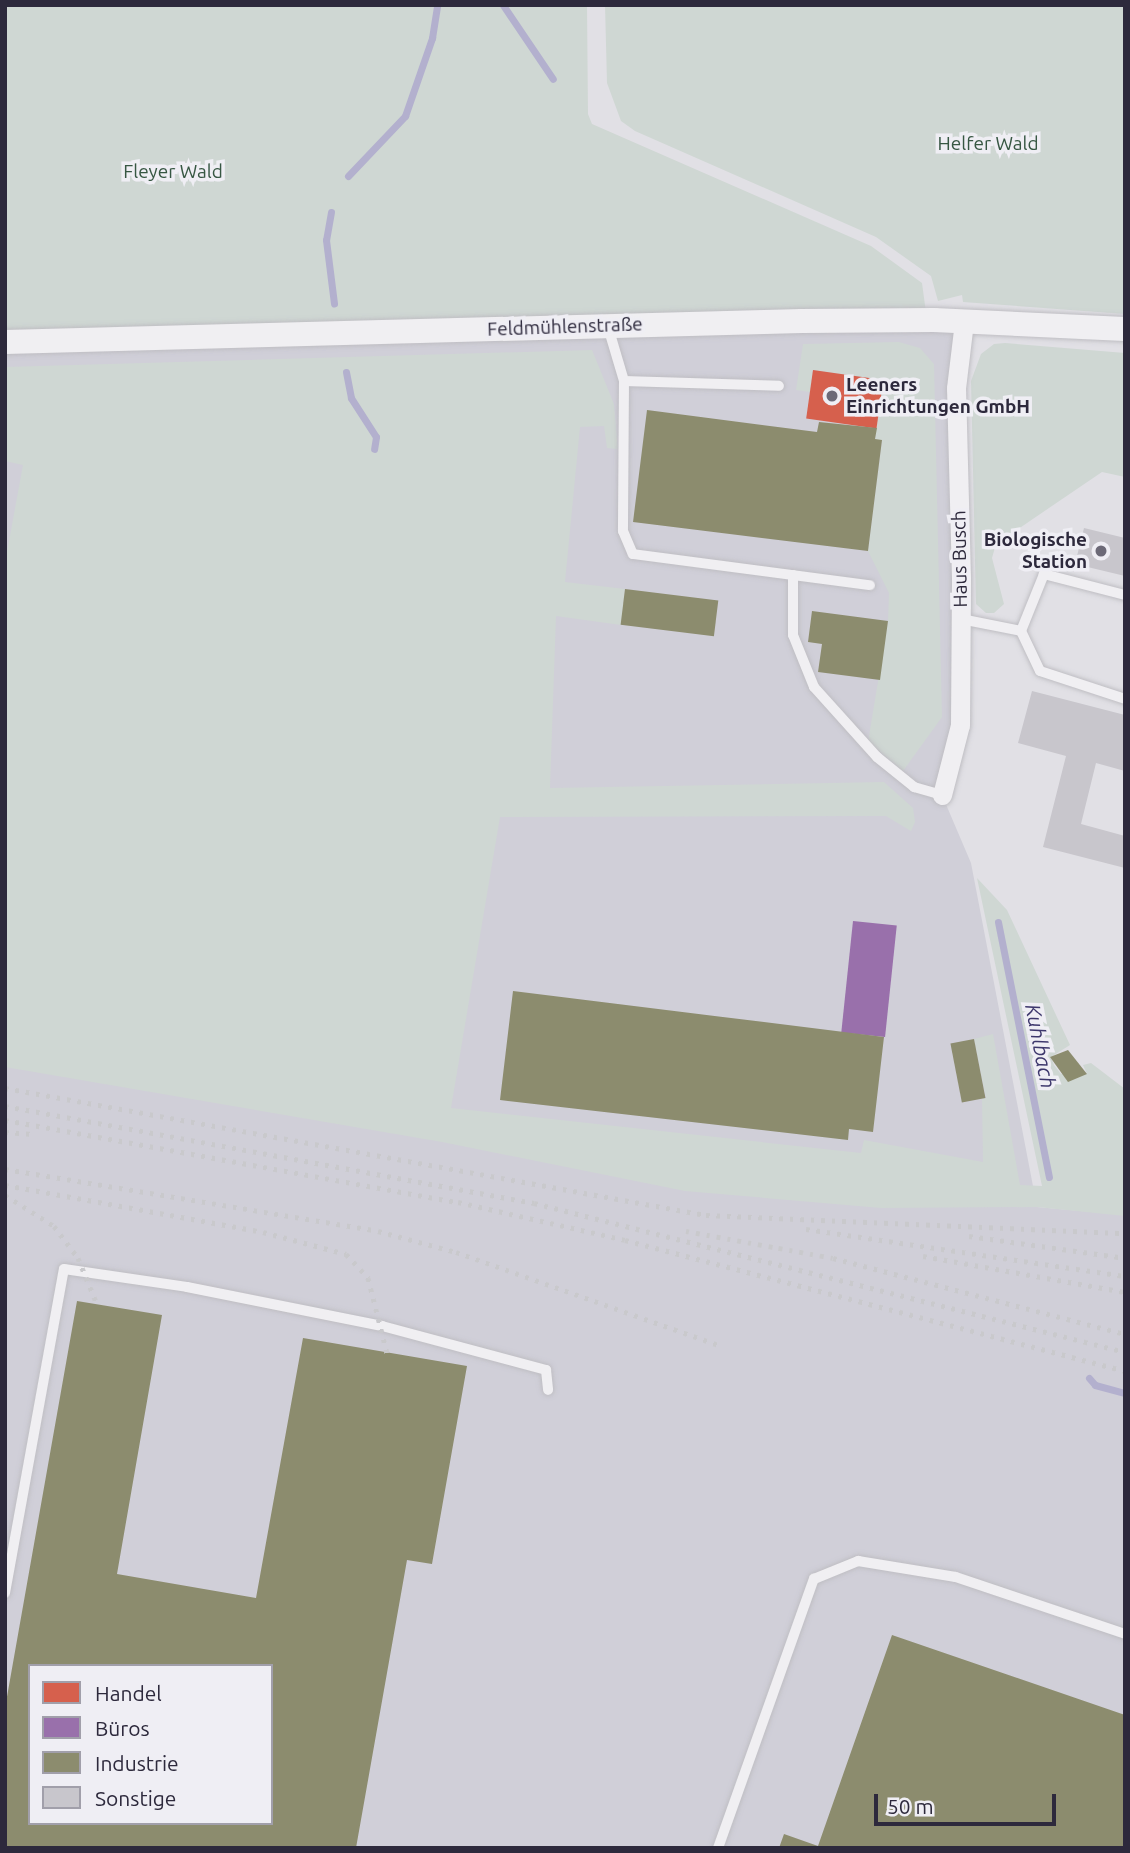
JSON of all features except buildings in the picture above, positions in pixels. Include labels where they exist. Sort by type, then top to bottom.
[{"type":"street","name":"Feldmühlenstraße","points":[[5,342],[608,327],[964,322],[1125,329]]},
{"type":"street","name":"Haus Busch","points":[[942,795],[960,725],[961,619],[956,388],[964,322]]},
{"type":"lane","points":[[608,327],[624,382],[623,531],[633,554],[870,585]]},
{"type":"lane","points":[[624,382],[779,386]]},
{"type":"lane","points":[[793,575],[793,635],[814,687],[877,757],[914,787],[942,795]]},
{"type":"lane","points":[[1125,595],[1045,575],[1021,631],[1040,671],[1125,699]]},
{"type":"lane","points":[[961,619],[1021,631]]},
{"type":"lane","points":[[5,1593],[64,1269],[187,1287],[382,1326],[547,1370],[548,1390]]},
{"type":"lane","points":[[718,1848],[814,1579],[858,1561],[956,1577],[1125,1634]]},
{"type":"shaded area","points":[[964,322],[960,725],[942,795],[971,863],[1037,1207],[1125,1215],[1125,1848],[5,1848],[5,342]]},
{"type":"green space","name":"Fleyer Wald","points":[[5,5],[587,5],[588,114],[592,124],[871,246],[922,283],[927,320],[5,342]]},
{"type":"green space","name":"Helfer Wald","points":[[605,5],[1125,5],[1125,314],[963,302],[962,295],[938,301],[931,276],[876,237],[635,131],[621,121],[607,83]]},
{"type":"green space","points":[[899,342],[920,348],[934,364],[942,717],[903,771],[868,742],[888,621],[889,593],[868,551],[882,441],[875,439],[883,380],[813,370],[810,392],[796,390],[803,344]]},
{"type":"green space","points":[[994,344],[1125,353],[1125,477],[1102,472],[996,544],[992,558],[1004,604],[994,613],[986,613],[976,604],[971,381],[981,354]]},
{"type":"green space","points":[[592,350],[614,404],[618,449],[607,448],[604,426],[580,427],[565,582],[625,589],[621,625],[556,616],[550,788],[884,782],[913,808],[915,822],[911,831],[886,816],[500,817],[451,1108],[861,1153],[864,1140],[983,1162],[982,1099],[986,1098],[974,1039],[993,1034],[1020,1185],[1042,1186],[977,878],[1007,910],[1070,1045],[1051,1057],[1054,1065],[1061,1074],[1087,1074],[1083,1065],[1091,1063],[1125,1089],[1125,1216],[1037,1207],[881,1208],[685,1191],[442,1142],[5,1067],[5,563],[23,465],[5,461],[5,367]]},
{"type":"waterway","points":[[348,176],[405,116],[432,38],[437,5]]},
{"type":"waterway","points":[[503,5],[553,79]]},
{"type":"waterway","points":[[331,212],[326,240],[334,303]]},
{"type":"waterway","points":[[346,372],[351,398],[376,437],[374,449]]},
{"type":"waterway","name":"Kuhlbach","points":[[998,922],[1049,1177]]},
{"type":"waterway","name":"Kuhlbach","points":[[1089,1378],[1095,1385],[1125,1393]]},
{"type":"railway","points":[[5,1088],[706,1215],[1125,1233]]},
{"type":"railway","points":[[5,1106],[534,1203],[1125,1352]]},
{"type":"railway","points":[[5,1120],[458,1202],[625,1240],[1125,1371]]},
{"type":"railway","points":[[5,1132],[33,1134]]},
{"type":"railway","points":[[5,1169],[378,1231],[456,1252],[721,1346]]},
{"type":"railway","points":[[5,1185],[263,1232],[346,1254],[368,1278],[387,1353]]},
{"type":"railway","points":[[5,1195],[54,1226],[78,1258],[97,1304]]},
{"type":"railway","points":[[806,1229],[1125,1276]]},
{"type":"railway","points":[[686,1231],[833,1258],[1125,1334]]},
{"type":"railway","points":[[969,1236],[1125,1258]]},
{"type":"railway","points":[[923,1256],[1125,1292]]},
{"type":"place","name":"Leeners Einrichtungen GmbH","points":[[832,396]]},
{"type":"place","name":"Biologische Station","points":[[1101,551]]}]
